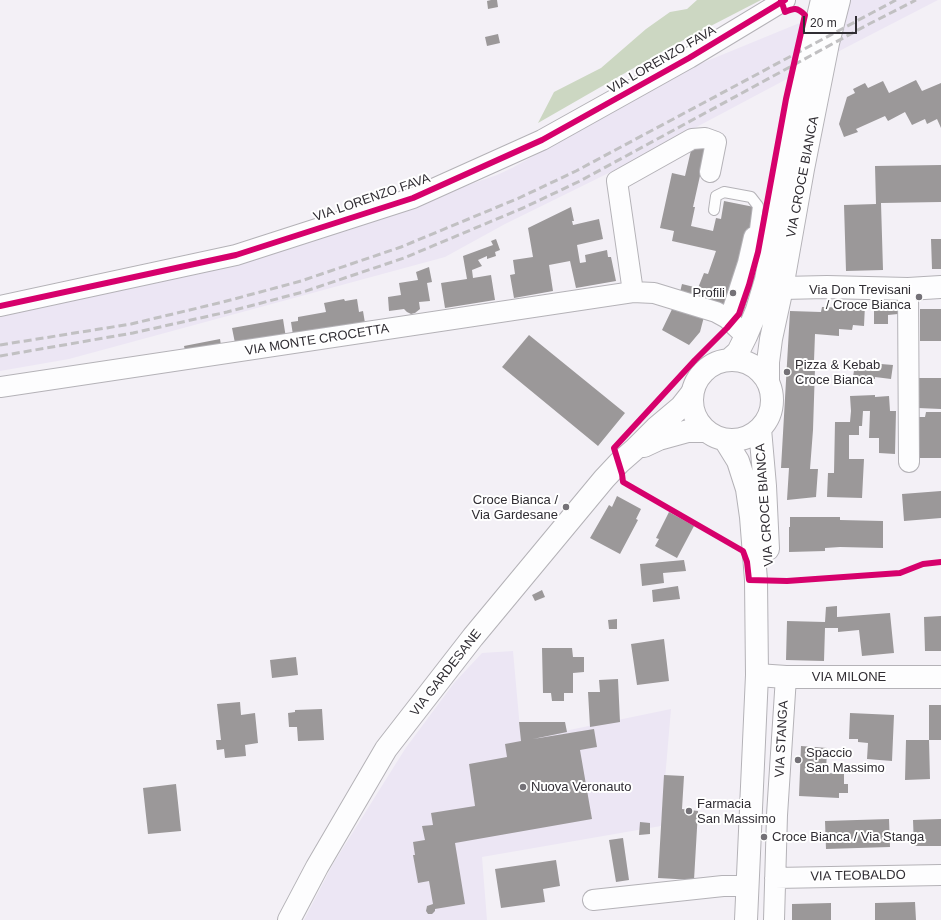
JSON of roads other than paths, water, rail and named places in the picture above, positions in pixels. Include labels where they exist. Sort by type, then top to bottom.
[{"type":"main road","name":"VIA CROCE BIANCA","points":[[716,435],[734,440],[744,439],[752,435],[760,429],[765,422],[772,407],[771,390],[768,382],[770,339],[782,288],[828,43],[839,0]]},
{"type":"main road","name":"VIA CROCE BIANCA","points":[[729,360],[738,352],[746,336],[757,310],[766,280],[800,89],[808,55],[816,3]]},
{"type":"main road","points":[[782,288],[827,287],[908,289],[941,287]]},
{"type":"main road","points":[[692,393],[696,382],[709,367],[718,362],[729,360],[744,362],[758,369],[768,382]]},
{"type":"main road","name":"VIA CROCE BIANCA","points":[[692,393],[694,414],[699,423],[716,435],[738,461],[747,490],[751,517],[756,580],[757,675]]},
{"type":"main road","name":"VIA GARDESANE","points":[[289,920],[317,866],[386,749],[473,637],[604,479],[656,428],[681,407],[692,393]]},
{"type":"main road","name":"VIA CROCE BIANCA","points":[[757,675],[770,580],[765,486],[760,429]]},
{"type":"main road","name":"VIA GARDESANE","points":[[635,449],[659,439],[688,430],[716,435]]},
{"type":"main road","points":[[746,920],[757,675]]},
{"type":"main road","name":"VIA MILONE","points":[[757,675],[786,677],[941,677]]},
{"type":"street","name":"VIA LORENZO FAVA","points":[[0,306],[236,255],[413,198],[542,140],[689,58],[785,0]]},
{"type":"street","points":[[633,292],[617,181],[692,139],[705,138],[716,142],[710,172]]},
{"type":"street","points":[[727,318],[733,309],[748,263],[754,237]]},
{"type":"street","points":[[908,289],[909,462]]},
{"type":"street","name":"VIA MONTE CROCETTA","points":[[0,388],[633,292],[654,293],[716,312],[727,318],[746,336]]},
{"type":"street","name":"VIA STANGA","points":[[774,920],[777,816],[786,677]]},
{"type":"street","name":"VIA TEOBALDO","points":[[775,878],[941,875]]},
{"type":"street","points":[[593,900],[723,886],[748,886]]},
{"type":"lane","points":[[714,210],[716,196],[724,192],[751,197],[758,206],[754,237]]},
{"type":"railway","points":[[0,345],[131,324],[223,302],[301,281],[401,247],[519,198],[576,171],[896,0]]},
{"type":"railway","points":[[0,356],[133,333],[227,312],[303,292],[404,258],[523,208],[580,181],[916,0]]},
{"type":"place","name":"Profili","points":[[733,293]]},
{"type":"place","name":"Via Don Trevisani / Croce Bianca","points":[[919,297]]},
{"type":"place","name":"Pizza & Kebab Croce Bianca","points":[[787,372]]},
{"type":"place","name":"Croce Bianca / Via Gardesane","points":[[566,507]]},
{"type":"place","name":"Spaccio San Massimo","points":[[798,760]]},
{"type":"place","name":"Nuova Veronauto","points":[[523,787]]},
{"type":"place","name":"Farmacia San Massimo","points":[[689,811]]},
{"type":"place","name":"Croce Bianca / Via Stanga","points":[[764,837]]}]
